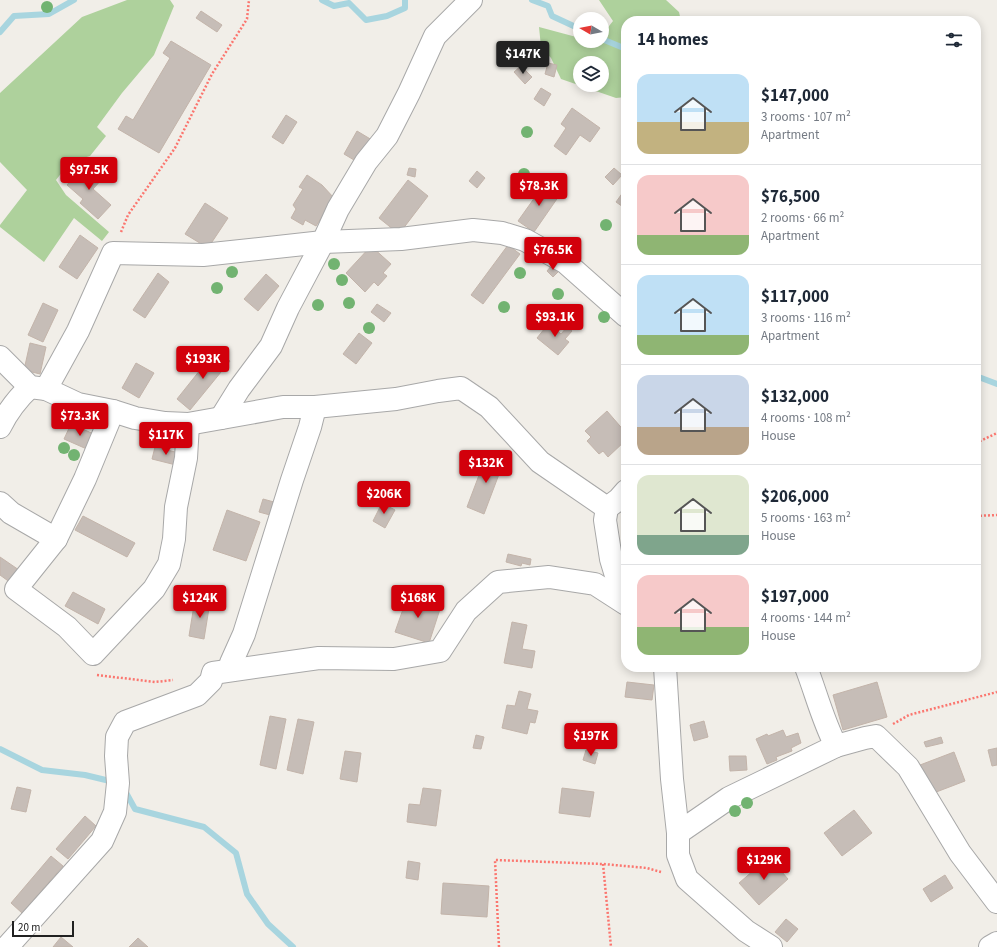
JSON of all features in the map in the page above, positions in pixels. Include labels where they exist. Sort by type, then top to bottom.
[{"type":"street","points":[[221,418],[271,346],[288,308],[323,242],[338,209],[366,162],[387,136],[409,93],[435,36],[471,0]]},
{"type":"street","points":[[0,427],[5,416],[17,400],[38,388],[78,331],[113,253],[203,255],[323,242],[401,239],[473,230],[502,233],[525,240],[565,262],[621,312]]},
{"type":"street","points":[[0,357],[38,388],[78,404],[113,410],[135,418],[157,422],[188,424],[283,407],[315,407],[396,399],[461,388],[489,407],[540,462],[607,508]]},
{"type":"street","points":[[232,670],[231,663],[244,634],[315,407]]},
{"type":"street","points":[[113,410],[85,479],[56,539],[16,589],[67,627],[93,654],[154,589],[169,564],[174,539],[176,507],[186,458],[188,424]]},
{"type":"street","points":[[621,496],[607,508],[605,520],[611,559],[621,590]]},
{"type":"street","points":[[0,503],[11,513],[56,539]]},
{"type":"street","points":[[7,947],[102,841],[115,812],[118,783],[116,756],[117,737],[125,722],[197,695],[211,682],[214,673],[319,658],[394,659],[440,651],[466,611],[498,582],[549,577],[595,584],[621,600]]},
{"type":"street","points":[[665,672],[672,779],[678,833],[678,855],[687,879],[746,931],[770,947]]},
{"type":"street","points":[[808,672],[823,716],[836,746]]},
{"type":"street","points":[[678,833],[729,798],[836,746],[876,736],[908,767],[960,853],[997,902]]},
{"type":"street","points":[[990,947],[997,943]]},
{"type":"path","points":[[113,253],[128,215],[175,148],[212,74],[247,19],[249,0]]},
{"type":"path","points":[[981,441],[997,433]]},
{"type":"path","points":[[981,516],[997,515]]},
{"type":"path","points":[[93,654],[91,666],[98,676],[155,682],[178,679]]},
{"type":"path","points":[[876,736],[885,728],[909,715],[997,692]]},
{"type":"path","points":[[499,947],[495,860],[603,864],[647,868],[687,879]]},
{"type":"path","points":[[603,864],[611,947]]},
{"type":"green space","points":[[127,0],[170,0],[174,6],[154,55],[122,93],[97,127],[106,136],[90,156],[70,162],[56,180],[66,195],[109,232],[102,241],[74,218],[44,262],[0,227],[27,190],[0,162],[0,93],[82,17]]},
{"type":"green space","points":[[599,0],[666,0],[679,12],[680,16],[621,16],[621,98],[616,98],[599,92],[609,92],[609,56],[573,56],[573,83],[561,79],[551,58],[541,47],[539,27],[573,36],[573,48],[609,48],[609,26],[613,21],[609,15],[609,12],[607,12]]},
{"type":"building","points":[[201,11],[222,25],[217,32],[196,18]]},
{"type":"building","points":[[171,41],[211,65],[159,153],[118,129],[126,116],[133,120],[170,58],[163,53]]},
{"type":"building","points":[[548,63],[557,65],[554,77],[545,74]]},
{"type":"building","points":[[521,66],[532,77],[525,84],[514,72]]},
{"type":"building","points":[[541,88],[551,94],[544,106],[534,99]]},
{"type":"building","points":[[572,108],[600,128],[590,142],[580,135],[566,155],[554,146],[566,128],[561,124]]},
{"type":"building","points":[[286,115],[297,122],[283,144],[272,137]]},
{"type":"building","points":[[357,131],[372,140],[359,163],[344,154]]},
{"type":"building","points":[[86,163],[103,178],[93,189],[111,205],[98,219],[80,203],[83,199],[67,185]]},
{"type":"building","points":[[409,168],[416,169],[415,177],[407,175]]},
{"type":"building","points":[[614,168],[621,174],[613,185],[605,177]]},
{"type":"building","points":[[477,171],[485,178],[477,188],[469,181]]},
{"type":"building","points":[[307,175],[322,185],[334,198],[316,226],[305,220],[303,225],[291,218],[296,209],[293,205],[303,189],[299,187]]},
{"type":"building","points":[[408,180],[428,196],[399,234],[379,218]]},
{"type":"building","points":[[545,183],[561,193],[534,232],[518,221]]},
{"type":"building","points":[[621,195],[621,206],[616,202]]},
{"type":"building","points":[[205,203],[228,218],[208,248],[185,234]]},
{"type":"building","points":[[80,235],[98,248],[77,279],[59,267]]},
{"type":"building","points":[[508,245],[520,254],[483,304],[471,295]]},
{"type":"building","points":[[371,246],[391,264],[383,273],[387,276],[378,286],[374,282],[365,292],[346,273]]},
{"type":"building","points":[[552,265],[559,271],[553,277],[547,271]]},
{"type":"building","points":[[158,273],[169,282],[145,318],[133,310]]},
{"type":"building","points":[[266,274],[279,286],[258,311],[244,299]]},
{"type":"building","points":[[43,303],[58,310],[43,342],[28,335]]},
{"type":"building","points":[[377,304],[391,313],[384,322],[371,312]]},
{"type":"building","points":[[558,319],[561,322],[555,329],[561,334],[567,327],[572,331],[565,339],[569,342],[558,355],[537,338],[549,323],[552,326]]},
{"type":"building","points":[[359,333],[372,343],[356,364],[343,354]]},
{"type":"building","points":[[30,343],[46,347],[40,374],[24,370]]},
{"type":"building","points":[[216,350],[230,361],[190,410],[177,399]]},
{"type":"building","points":[[136,363],[154,373],[139,398],[122,388]]},
{"type":"building","points":[[607,411],[621,427],[621,445],[608,457],[603,451],[599,454],[587,441],[591,437],[585,431]]},
{"type":"building","points":[[71,424],[96,435],[89,450],[64,439]]},
{"type":"building","points":[[155,447],[179,453],[176,465],[152,459]]},
{"type":"building","points":[[487,454],[504,461],[484,514],[467,507]]},
{"type":"building","points":[[263,499],[274,502],[270,515],[259,512]]},
{"type":"building","points":[[382,503],[395,510],[385,528],[373,521]]},
{"type":"building","points":[[227,510],[260,522],[246,561],[213,550]]},
{"type":"building","points":[[83,516],[135,543],[127,557],[75,530]]},
{"type":"building","points":[[508,554],[531,559],[530,565],[522,563],[521,566],[506,562]]},
{"type":"building","points":[[0,557],[19,570],[11,583],[0,575]]},
{"type":"building","points":[[73,592],[105,609],[98,624],[65,606]]},
{"type":"building","points":[[408,595],[441,606],[429,643],[395,632]]},
{"type":"building","points":[[195,599],[210,602],[204,639],[189,636]]},
{"type":"building","points":[[512,622],[527,625],[522,649],[535,651],[532,668],[504,663]]},
{"type":"building","points":[[627,682],[654,685],[652,700],[625,697]]},
{"type":"building","points":[[877,682],[887,717],[843,730],[833,695]]},
{"type":"building","points":[[519,691],[531,694],[527,709],[538,711],[535,723],[530,722],[527,734],[502,728],[507,705],[515,706]]},
{"type":"building","points":[[270,716],[286,719],[276,769],[260,765]]},
{"type":"building","points":[[298,719],[314,722],[303,774],[287,770]]},
{"type":"building","points":[[704,721],[708,737],[694,741],[690,725]]},
{"type":"building","points":[[783,730],[786,737],[798,733],[801,743],[791,748],[792,751],[776,757],[777,760],[767,764],[756,739],[767,734],[768,736]]},
{"type":"building","points":[[476,735],[484,737],[481,749],[473,748]]},
{"type":"building","points":[[941,737],[943,743],[926,747],[924,742]]},
{"type":"building","points":[[997,748],[997,765],[992,766],[988,750]]},
{"type":"building","points":[[586,750],[598,753],[595,764],[583,760]]},
{"type":"building","points":[[345,751],[361,753],[357,782],[340,779]]},
{"type":"building","points":[[954,752],[965,781],[931,794],[920,765]]},
{"type":"building","points":[[729,756],[746,756],[747,770],[730,771]]},
{"type":"building","points":[[17,787],[31,790],[26,812],[11,809]]},
{"type":"building","points":[[423,788],[441,790],[436,826],[407,822],[409,804],[420,805]]},
{"type":"building","points":[[562,788],[594,792],[590,817],[559,813]]},
{"type":"building","points":[[854,810],[872,833],[842,856],[824,833]]},
{"type":"building","points":[[85,816],[96,826],[68,859],[56,849]]},
{"type":"building","points":[[51,856],[63,866],[22,913],[11,903]]},
{"type":"building","points":[[769,857],[788,879],[759,905],[739,883]]},
{"type":"building","points":[[408,861],[420,863],[418,880],[406,878]]},
{"type":"building","points":[[945,875],[953,888],[931,902],[923,889]]},
{"type":"building","points":[[443,883],[489,886],[487,917],[441,914]]},
{"type":"building","points":[[786,919],[798,929],[787,942],[775,932]]},
{"type":"building","points":[[61,937],[73,947],[53,947]]},
{"type":"building","points":[[138,938],[148,947],[129,947]]},
{"type":"waterway","points":[[0,32],[14,16],[49,14],[74,0]]},
{"type":"waterway","points":[[322,0],[334,6],[349,3],[366,20],[387,16],[405,8],[405,0]]},
{"type":"waterway","points":[[532,0],[548,6],[552,16],[573,26]]},
{"type":"waterway","points":[[609,42],[621,47]]},
{"type":"waterway","points":[[981,378],[997,384]]},
{"type":"waterway","points":[[0,749],[42,770],[85,775],[114,782]]},
{"type":"waterway","points":[[124,789],[135,809],[204,827],[236,853],[247,894],[268,924],[293,947]]}]
